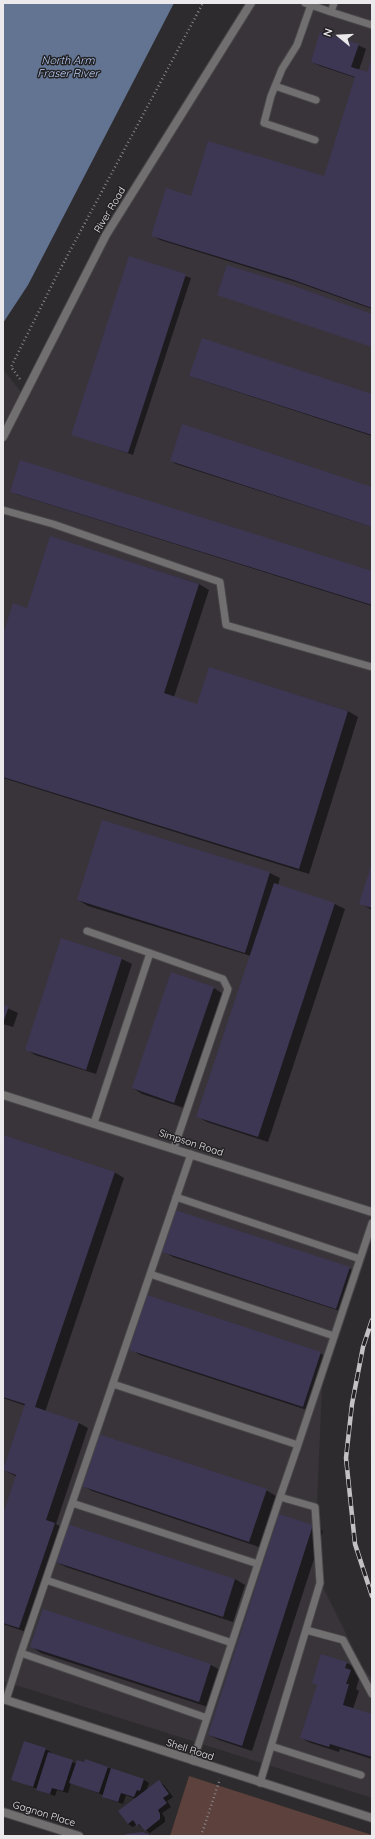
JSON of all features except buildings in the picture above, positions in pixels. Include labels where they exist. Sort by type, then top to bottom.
[{"type":"street","name":"River Road","points":[[3,437],[106,235],[251,3]]},
{"type":"street","name":"Simpson Road","points":[[3,1095],[372,1212]]},
{"type":"street","name":"Shell Road","points":[[5,1700],[372,1818]]},
{"type":"street","name":"Gagnon Place","points":[[3,1812],[79,1836]]},
{"type":"lane","points":[[331,12],[334,3]]},
{"type":"lane","points":[[315,140],[264,123],[275,86],[282,69],[296,45],[308,4],[372,25]]},
{"type":"lane","points":[[275,86],[316,100]]},
{"type":"lane","points":[[3,510],[53,524],[220,582],[226,625],[372,667]]},
{"type":"lane","points":[[87,931],[222,978],[228,989],[174,1148]]},
{"type":"lane","points":[[94,1123],[150,953]]},
{"type":"lane","points":[[5,1700],[191,1154]]},
{"type":"lane","points":[[176,1197],[360,1258]]},
{"type":"lane","points":[[193,1761],[372,1223]]},
{"type":"lane","points":[[150,1274],[334,1336]]},
{"type":"lane","points":[[113,1384],[298,1444]]},
{"type":"lane","points":[[260,1783],[320,1583],[314,1507],[280,1497]]},
{"type":"lane","points":[[72,1504],[258,1564]]},
{"type":"lane","points":[[46,1580],[232,1643]]},
{"type":"lane","points":[[306,1630],[343,1640],[372,1694]]},
{"type":"lane","points":[[21,1653],[207,1718]]},
{"type":"lane","points":[[271,1746],[361,1775]]},
{"type":"path","points":[[28,388],[10,367],[56,277],[203,3]]},
{"type":"path","points":[[201,1836],[223,1771]]},
{"type":"shaded area","points":[[251,3],[372,3],[372,1239],[322,1387],[317,1503],[323,1587],[362,1666],[372,1679],[372,1798],[3,1681],[3,437],[106,235]]},
{"type":"shaded area","points":[[3,369],[21,392],[3,427]]},
{"type":"shaded area","points":[[372,1393],[372,1550],[370,1399]]},
{"type":"shaded area","points":[[189,1776],[372,1835],[372,1836],[170,1836]]},
{"type":"water","name":"North Arm Fraser River","points":[[3,3],[174,3],[28,285],[3,323]]},
{"type":"railway","points":[[372,1320],[363,1347],[352,1404],[346,1458],[355,1544],[372,1596]]}]
